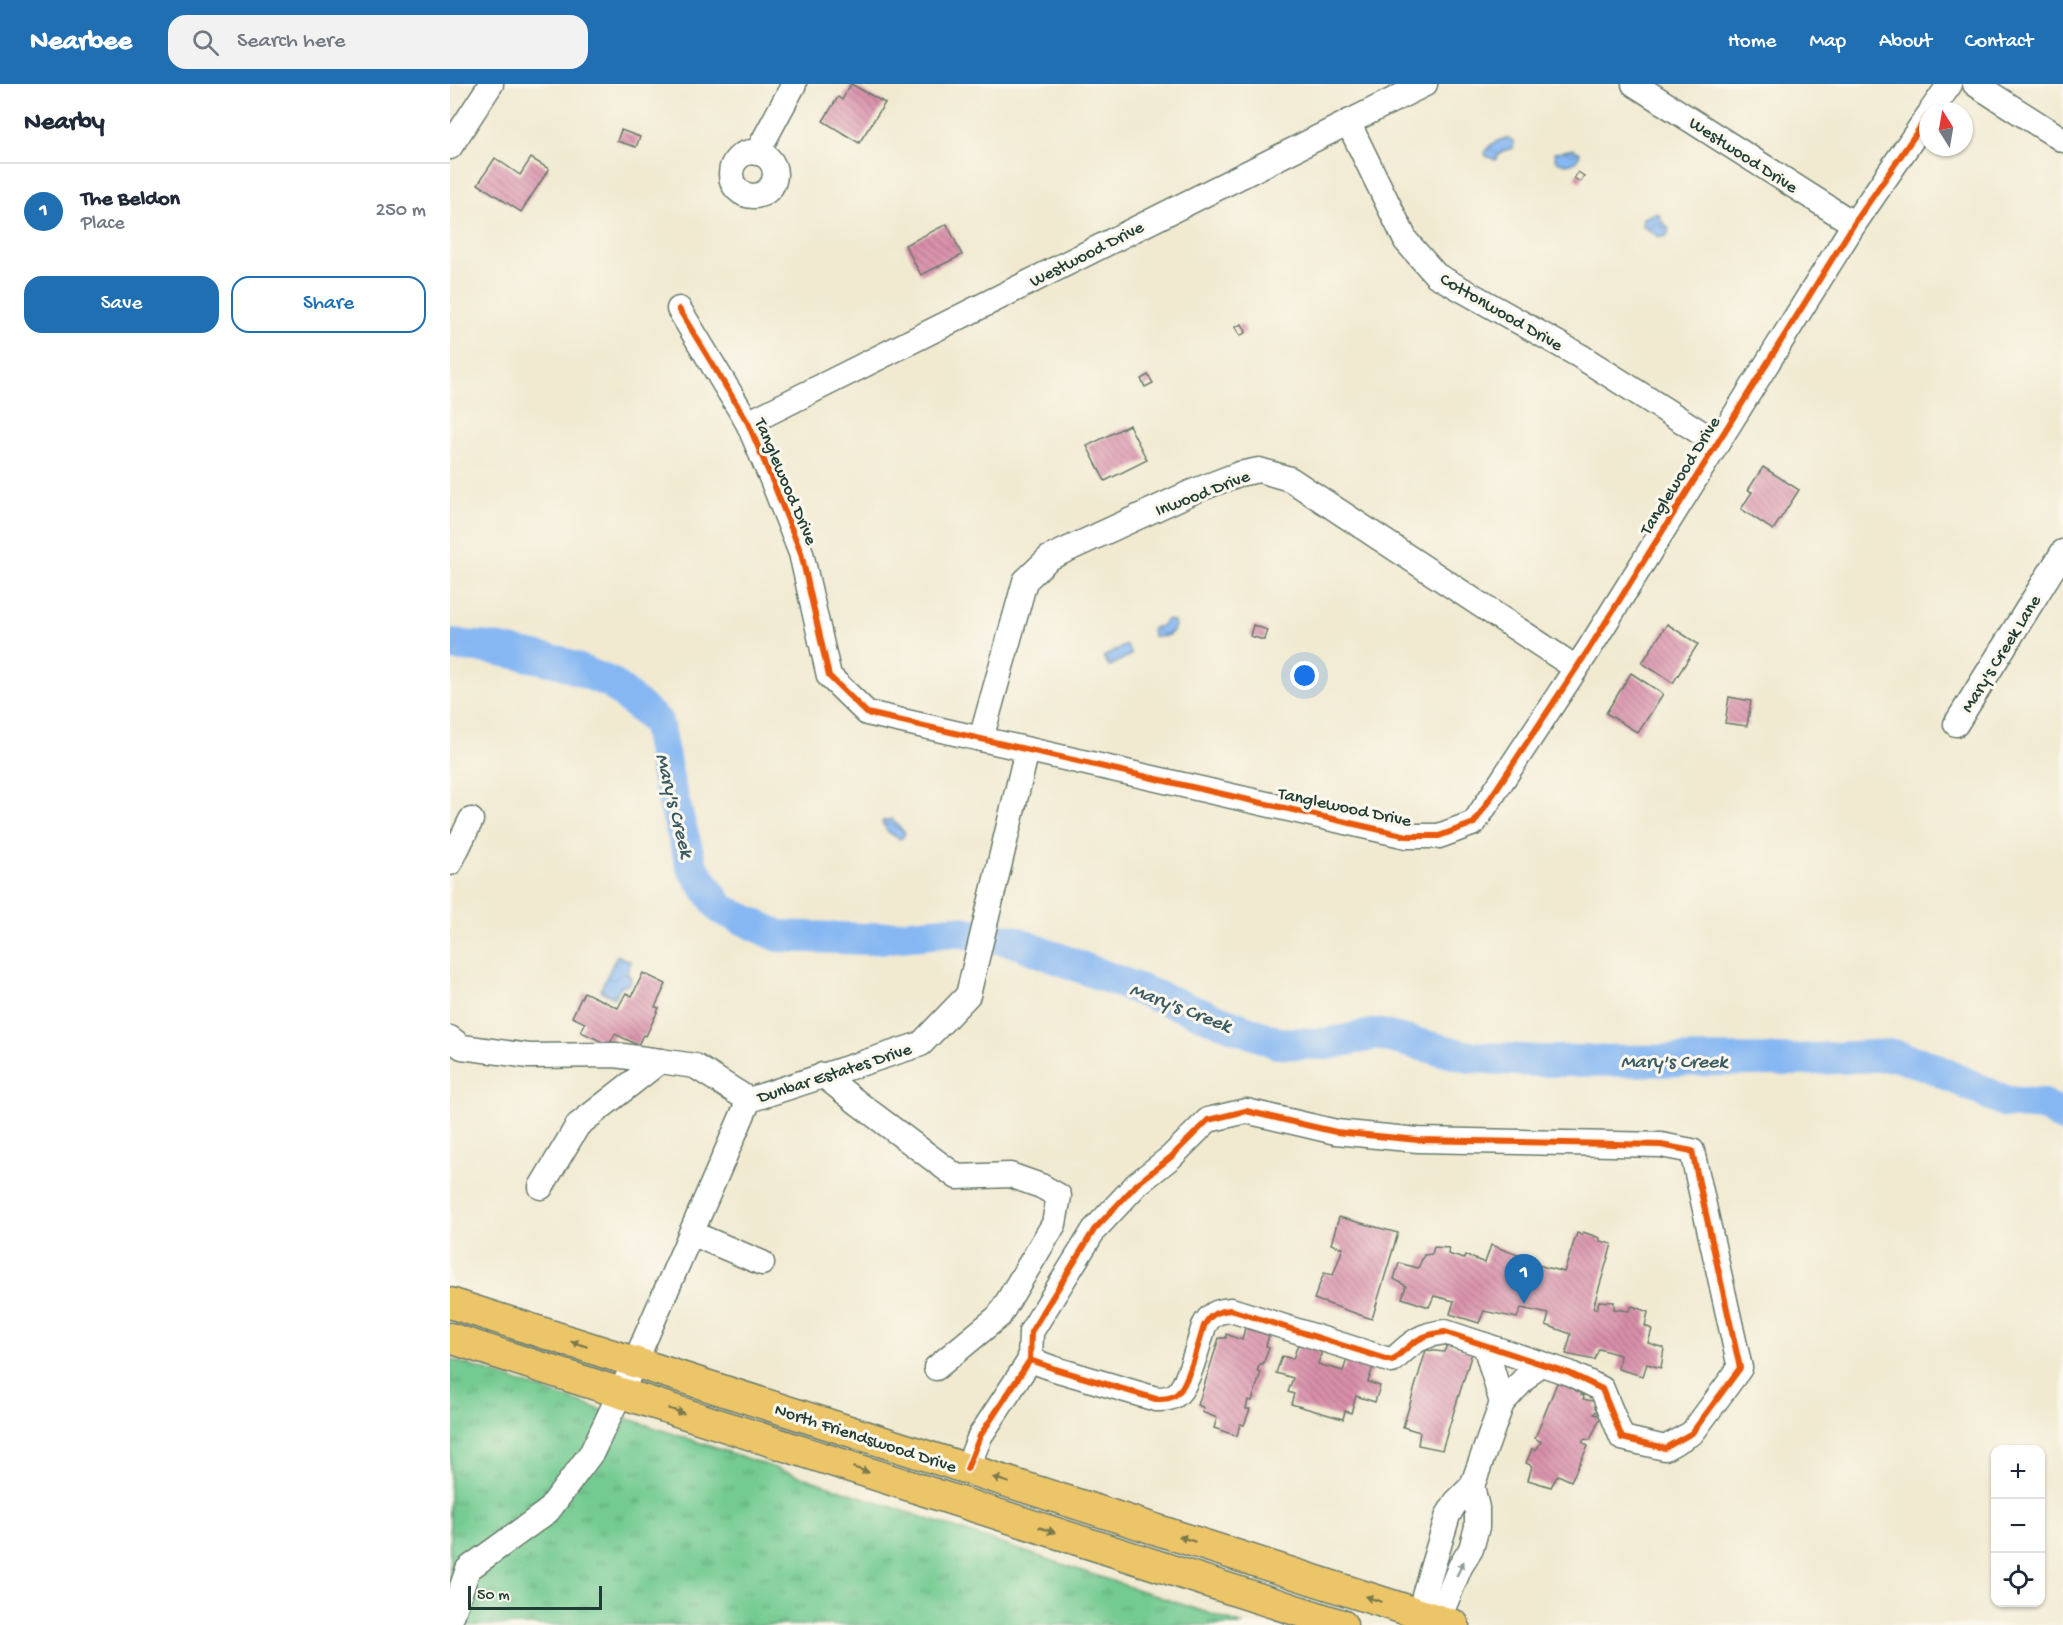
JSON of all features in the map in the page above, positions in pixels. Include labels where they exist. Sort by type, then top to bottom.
[{"type":"main road","name":"North Friendswood Drive","points":[[450,1303],[1436,1622]]},
{"type":"main road","name":"North Friendswood Drive","points":[[450,1338],[1342,1625]]},
{"type":"street","points":[[450,147],[457,119],[490,84]]},
{"type":"street","points":[[757,153],[794,84]]},
{"type":"street","name":"Westwood Drive","points":[[748,423],[1425,84]]},
{"type":"street","name":"Westwood Drive","points":[[1634,84],[1854,224]]},
{"type":"street","points":[[1937,102],[1950,84]]},
{"type":"street","points":[[1975,84],[2063,140]]},
{"type":"street","name":"Cottonwood Drive","points":[[1348,122],[1406,241],[1436,275],[1580,356],[1717,443]]},
{"type":"street","name":"Tanglewood Drive","points":[[679,309],[748,423],[801,553],[829,676],[867,713],[1407,836],[1439,836],[1474,823],[1576,668],[1854,224],[1919,129]]},
{"type":"street","name":"Inwood Drive","points":[[981,739],[1025,581],[1049,558],[1192,492],[1239,474],[1259,470],[1290,479],[1576,668]]},
{"type":"street","name":"Mary's Creek Lane","points":[[1956,724],[2063,552]]},
{"type":"street","name":"Dunbar Estates Drive","points":[[450,1622],[468,1569],[548,1511],[592,1452],[635,1362],[749,1100],[921,1044],[968,995],[1027,750]]},
{"type":"street","points":[[450,863],[471,820]]},
{"type":"street","points":[[450,1038],[462,1047],[529,1056],[615,1055],[695,1066],[749,1100]]},
{"type":"street","points":[[541,1187],[578,1125],[660,1061]]},
{"type":"street","points":[[823,1075],[957,1177],[1010,1175],[1041,1186],[1059,1196],[1054,1224],[999,1316],[936,1368]]},
{"type":"street","points":[[967,1469],[980,1436],[1030,1360],[1031,1332],[1094,1230],[1137,1184],[1171,1157],[1208,1120],[1246,1111],[1336,1132],[1418,1140],[1661,1145],[1692,1151],[1740,1368],[1692,1433],[1665,1448],[1622,1438],[1602,1389],[1569,1373],[1445,1332],[1428,1334],[1414,1342],[1392,1361],[1232,1310],[1219,1311],[1208,1318],[1184,1385],[1178,1394],[1168,1399],[1156,1399],[1030,1360]]},
{"type":"street","points":[[692,1233],[762,1263]]},
{"type":"street","points":[[1485,1345],[1502,1403]]},
{"type":"street","points":[[1436,1622],[1424,1595],[1448,1515],[1456,1502],[1472,1486],[1502,1403],[1539,1363]]},
{"type":"street","points":[[1436,1622],[1460,1567],[1471,1549],[1477,1527],[1477,1508],[1472,1486]]},
{"type":"green space","points":[[450,1359],[1244,1625],[450,1625]]},
{"type":"water","points":[[1509,138],[1514,142],[1513,148],[1503,151],[1495,160],[1486,156],[1485,153],[1492,145]]},
{"type":"water","points":[[1573,149],[1580,153],[1576,162],[1566,164],[1556,161],[1554,153]]},
{"type":"water","points":[[1656,213],[1660,215],[1659,218],[1669,229],[1667,236],[1659,237],[1642,226],[1643,218]]},
{"type":"water","points":[[1166,620],[1174,621],[1175,626],[1172,632],[1166,636],[1153,636],[1152,628],[1161,626]]},
{"type":"water","points":[[1126,645],[1132,654],[1109,667],[1103,657]]},
{"type":"water","points":[[892,819],[905,833],[900,839],[889,833],[882,823]]},
{"type":"water","points":[[617,955],[631,962],[627,972],[631,978],[630,984],[621,986],[614,998],[600,991]]},
{"type":"building","points":[[851,84],[885,103],[859,143],[823,121],[838,97],[842,100]]},
{"type":"building","points":[[621,130],[640,137],[636,147],[617,141]]},
{"type":"building","points":[[495,158],[520,175],[531,158],[549,169],[521,212],[478,184]]},
{"type":"building","points":[[1578,172],[1584,176],[1580,182],[1574,178]]},
{"type":"building","points":[[947,224],[962,255],[921,275],[905,245]]},
{"type":"building","points":[[1242,324],[1246,332],[1240,336],[1235,327]]},
{"type":"building","points":[[1148,375],[1153,383],[1145,387],[1141,379]]},
{"type":"building","points":[[1129,425],[1147,460],[1105,481],[1087,446]]},
{"type":"building","points":[[1763,467],[1799,490],[1773,530],[1741,509],[1752,492],[1748,490]]},
{"type":"building","points":[[1667,624],[1698,644],[1673,683],[1642,663]]},
{"type":"building","points":[[1253,625],[1267,630],[1264,640],[1250,636]]},
{"type":"building","points":[[1631,673],[1663,694],[1638,733],[1606,713]]},
{"type":"building","points":[[1729,697],[1751,701],[1747,726],[1725,723]]},
{"type":"building","points":[[643,973],[666,984],[655,1007],[659,1008],[646,1036],[643,1035],[638,1045],[615,1034],[609,1045],[581,1032],[585,1023],[572,1017],[584,992],[618,1008],[626,993],[632,996]]},
{"type":"building","points":[[1339,1217],[1398,1233],[1372,1319],[1314,1299],[1324,1273],[1333,1275],[1343,1248],[1331,1244]]},
{"type":"building","points":[[1583,1232],[1600,1238],[1600,1241],[1612,1244],[1593,1308],[1597,1309],[1599,1301],[1614,1302],[1614,1309],[1629,1311],[1632,1306],[1648,1312],[1645,1326],[1652,1329],[1648,1343],[1664,1348],[1661,1368],[1647,1364],[1643,1376],[1618,1369],[1620,1355],[1599,1349],[1594,1360],[1566,1354],[1571,1334],[1546,1325],[1549,1314],[1521,1308],[1517,1318],[1484,1311],[1479,1323],[1450,1314],[1454,1301],[1434,1296],[1429,1307],[1402,1298],[1406,1286],[1394,1279],[1399,1263],[1418,1268],[1424,1255],[1432,1254],[1434,1247],[1449,1248],[1448,1254],[1464,1259],[1465,1255],[1485,1263],[1491,1245],[1521,1256],[1523,1261],[1564,1272],[1577,1233],[1582,1235]]},
{"type":"building","points":[[1245,1328],[1269,1335],[1266,1346],[1269,1348],[1263,1364],[1260,1364],[1257,1371],[1261,1372],[1252,1401],[1248,1400],[1246,1409],[1250,1409],[1244,1425],[1240,1424],[1237,1436],[1214,1428],[1217,1418],[1202,1412],[1204,1408],[1198,1405],[1219,1338],[1226,1338],[1226,1334],[1242,1340]]},
{"type":"building","points":[[1448,1343],[1472,1353],[1442,1450],[1418,1445],[1420,1432],[1403,1427],[1426,1350],[1444,1352]]},
{"type":"building","points":[[1298,1344],[1322,1351],[1318,1364],[1343,1371],[1347,1359],[1373,1367],[1368,1382],[1380,1386],[1375,1402],[1356,1396],[1351,1413],[1345,1411],[1343,1419],[1291,1404],[1294,1394],[1288,1392],[1293,1378],[1276,1373],[1282,1356],[1293,1359]]},
{"type":"building","points":[[1559,1378],[1584,1385],[1581,1395],[1584,1396],[1583,1399],[1597,1402],[1595,1408],[1598,1408],[1594,1414],[1601,1416],[1590,1440],[1585,1439],[1582,1442],[1588,1446],[1571,1481],[1558,1475],[1551,1487],[1528,1480],[1532,1466],[1526,1463],[1532,1449],[1536,1450],[1541,1442],[1535,1438]]},
{"type":"waterway","name":"Mary's Creek","points":[[450,645],[490,648],[560,662],[611,683],[657,722],[669,785],[692,867],[721,909],[779,936],[866,939],[955,931],[1013,941],[1278,1043],[1327,1044],[1377,1034],[1470,1057],[1536,1061],[1797,1060],[1893,1055],[1927,1065],[2006,1102],[2043,1105],[2063,1117]]},
{"type":"cycle path","points":[[679,309],[748,423],[773,482],[801,553],[829,676],[867,713],[1407,836],[1439,836],[1474,823],[1589,649],[1854,224],[1919,129]]},
{"type":"cycle path","points":[[967,1469],[980,1436],[1030,1360],[1031,1332],[1094,1230],[1137,1184],[1171,1157],[1208,1120],[1246,1111],[1336,1132],[1418,1140],[1661,1145],[1692,1151],[1740,1368],[1692,1433],[1665,1448],[1622,1438],[1602,1389],[1569,1373],[1445,1332],[1421,1338],[1392,1361],[1231,1310],[1222,1311],[1206,1322],[1182,1388],[1173,1396],[1162,1399],[1030,1360]]},
{"type":"place","name":"The Beldon","points":[[1524,1304]]}]
